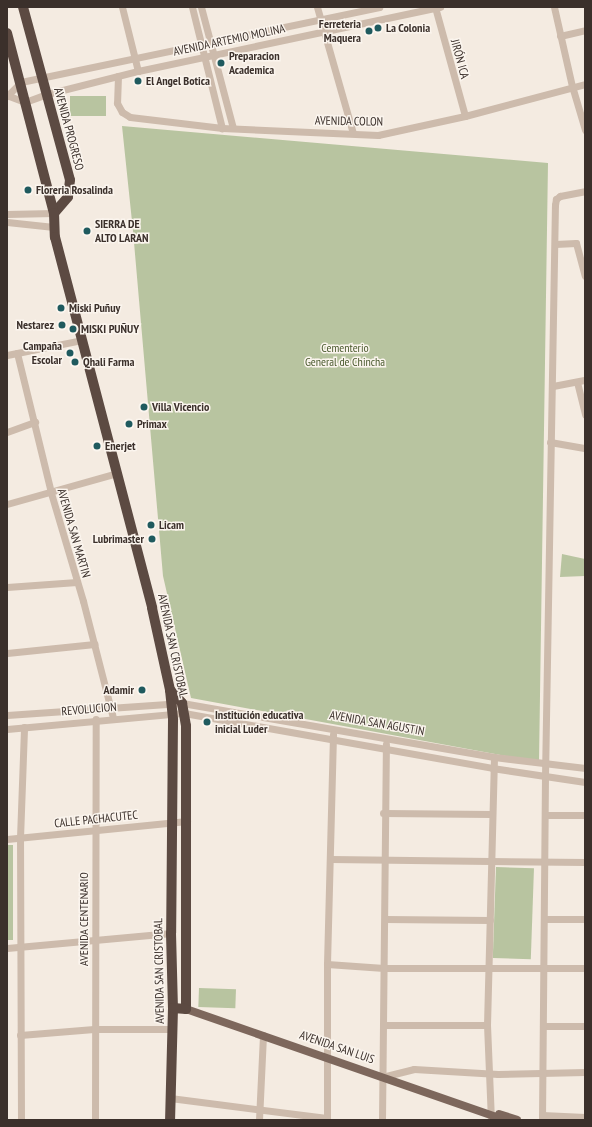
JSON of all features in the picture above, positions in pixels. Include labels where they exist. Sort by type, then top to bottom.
[{"type":"highway","name":"AVENIDA PROGRESO","points":[[23,7],[41,78],[47,94],[70,180],[68,197],[54,213]]},
{"type":"highway","points":[[7,33],[54,213]]},
{"type":"highway","name":"AVENIDA SAN CRISTOBAL","points":[[54,213],[54,227],[152,608],[170,690],[184,707],[173,714],[171,911],[173,1029],[170,1120]]},
{"type":"highway","points":[[184,707],[186,726],[187,821],[186,1009]]},
{"type":"highway","points":[[171,911],[186,910]]},
{"type":"highway","name":"AVENIDA SAN LUIS","points":[[173,1008],[186,1009]]},
{"type":"main road","name":"AVENIDA SAN LUIS","points":[[186,1009],[382,1077],[491,1117],[504,1120]]},
{"type":"main road","name":"AVENIDA SAN LUIS","points":[[491,1117],[498,1113],[517,1120]]},
{"type":"street","points":[[122,7],[136,58],[138,71]]},
{"type":"street","points":[[192,7],[206,58],[222,128]]},
{"type":"street","points":[[201,7],[233,128]]},
{"type":"street","points":[[317,7],[353,133]]},
{"type":"street","name":"AVENIDA ARTEMIO MOLINA","points":[[20,82],[379,7]]},
{"type":"street","name":"AVENIDA ARTEMIO MOLINA","points":[[25,102],[47,94],[138,71],[206,58],[437,7]]},
{"type":"street","name":"JIRÓN ICA","points":[[437,7],[465,116]]},
{"type":"street","points":[[554,7],[572,86],[585,130]]},
{"type":"street","points":[[560,36],[585,30]]},
{"type":"street","name":"AVENIDA COLON","points":[[118,76],[118,103],[122,112],[130,117],[222,128],[378,135],[465,116],[572,86],[585,84]]},
{"type":"street","points":[[20,82],[8,96],[25,102]]},
{"type":"street","points":[[585,191],[556,199],[554,244],[553,386],[550,442],[545,763],[546,815],[544,862],[542,1118],[585,1117]]},
{"type":"street","points":[[7,214],[54,213]]},
{"type":"street","points":[[7,222],[54,227]]},
{"type":"street","points":[[554,244],[576,243],[585,276]]},
{"type":"street","points":[[7,355],[82,340]]},
{"type":"street","name":"AVENIDA SAN MARTIN","points":[[17,353],[35,422],[51,493],[95,644],[113,718]]},
{"type":"street","points":[[553,386],[585,380]]},
{"type":"street","points":[[577,382],[585,415]]},
{"type":"street","points":[[7,432],[35,422]]},
{"type":"street","points":[[550,442],[585,448]]},
{"type":"street","points":[[7,504],[51,493],[117,473]]},
{"type":"street","points":[[7,587],[77,582]]},
{"type":"street","points":[[7,653],[95,644]]},
{"type":"street","name":"REVOLUCION","points":[[7,715],[110,707],[184,707]]},
{"type":"street","name":"AVENIDA SAN AGUSTIN","points":[[184,707],[333,728],[494,757],[585,768]]},
{"type":"street","name":"AVENIDA SAN AGUSTIN","points":[[184,707],[333,738],[492,768],[585,782]]},
{"type":"street","name":"REVOLUCION","points":[[7,729],[96,719],[173,714]]},
{"type":"street","name":"AVENIDA CENTENARIO","points":[[95,1120],[94,1028],[96,719]]},
{"type":"street","points":[[21,1120],[20,1035],[22,946],[20,838],[24,727]]},
{"type":"street","points":[[170,1098],[327,1119],[327,964],[331,859],[333,728]]},
{"type":"street","points":[[382,1120],[385,919],[383,813],[386,738]]},
{"type":"street","points":[[491,1117],[487,1025],[492,768],[494,757]]},
{"type":"street","points":[[383,813],[491,814]]},
{"type":"street","points":[[546,815],[585,815]]},
{"type":"street","name":"CALLE PACHACUTEC","points":[[7,839],[187,821]]},
{"type":"street","points":[[331,859],[585,862]]},
{"type":"street","points":[[385,919],[490,920]]},
{"type":"street","points":[[544,919],[585,919]]},
{"type":"street","points":[[7,948],[171,933]]},
{"type":"street","points":[[327,964],[384,968],[489,966],[585,968]]},
{"type":"street","points":[[383,1026],[487,1025]]},
{"type":"street","points":[[543,1026],[585,1026]]},
{"type":"street","points":[[20,1035],[94,1028],[173,1029]]},
{"type":"street","points":[[259,1120],[263,1036]]},
{"type":"street","points":[[382,1077],[414,1069],[488,1073],[585,1072]]},
{"type":"green space","points":[[70,96],[106,96],[106,116],[70,116]]},
{"type":"green space","name":"Cementerio General de Chincha","points":[[122,126],[548,163],[539,762],[191,698],[163,576],[133,231]]},
{"type":"green space","points":[[562,554],[585,559],[585,576],[560,577]]},
{"type":"green space","points":[[7,845],[13,845],[13,940],[7,940]]},
{"type":"green space","points":[[496,867],[534,868],[531,959],[493,958]]},
{"type":"green space","points":[[199,988],[236,989],[235,1008],[198,1007]]},
{"type":"place","name":"La Colonia","points":[[378,28]]},
{"type":"place","name":"Ferreteria Maquera","points":[[369,31]]},
{"type":"place","name":"Preparacion Academica","points":[[221,63]]},
{"type":"place","name":"El Angel Botica","points":[[138,81]]},
{"type":"place","name":"Floreria Rosalinda","points":[[28,190]]},
{"type":"place","name":"SIERRA DE ALTO LARAN","points":[[87,231]]},
{"type":"place","name":"Miski Puñuy","points":[[61,308]]},
{"type":"place","name":"Nestarez","points":[[62,325]]},
{"type":"place","name":"MISKI PUÑUY","points":[[73,329]]},
{"type":"place","name":"Campaña Escolar","points":[[70,353]]},
{"type":"place","name":"Qhali Farma","points":[[75,362]]},
{"type":"place","name":"Villa Vicencio","points":[[144,407]]},
{"type":"place","name":"Primax","points":[[129,424]]},
{"type":"place","name":"Enerjet","points":[[97,446]]},
{"type":"place","name":"Licam","points":[[151,525]]},
{"type":"place","name":"Lubrimaster","points":[[152,539]]},
{"type":"place","name":"Adamir","points":[[142,690]]},
{"type":"place","name":"Institución educativa inicial Luder","points":[[207,722]]}]
